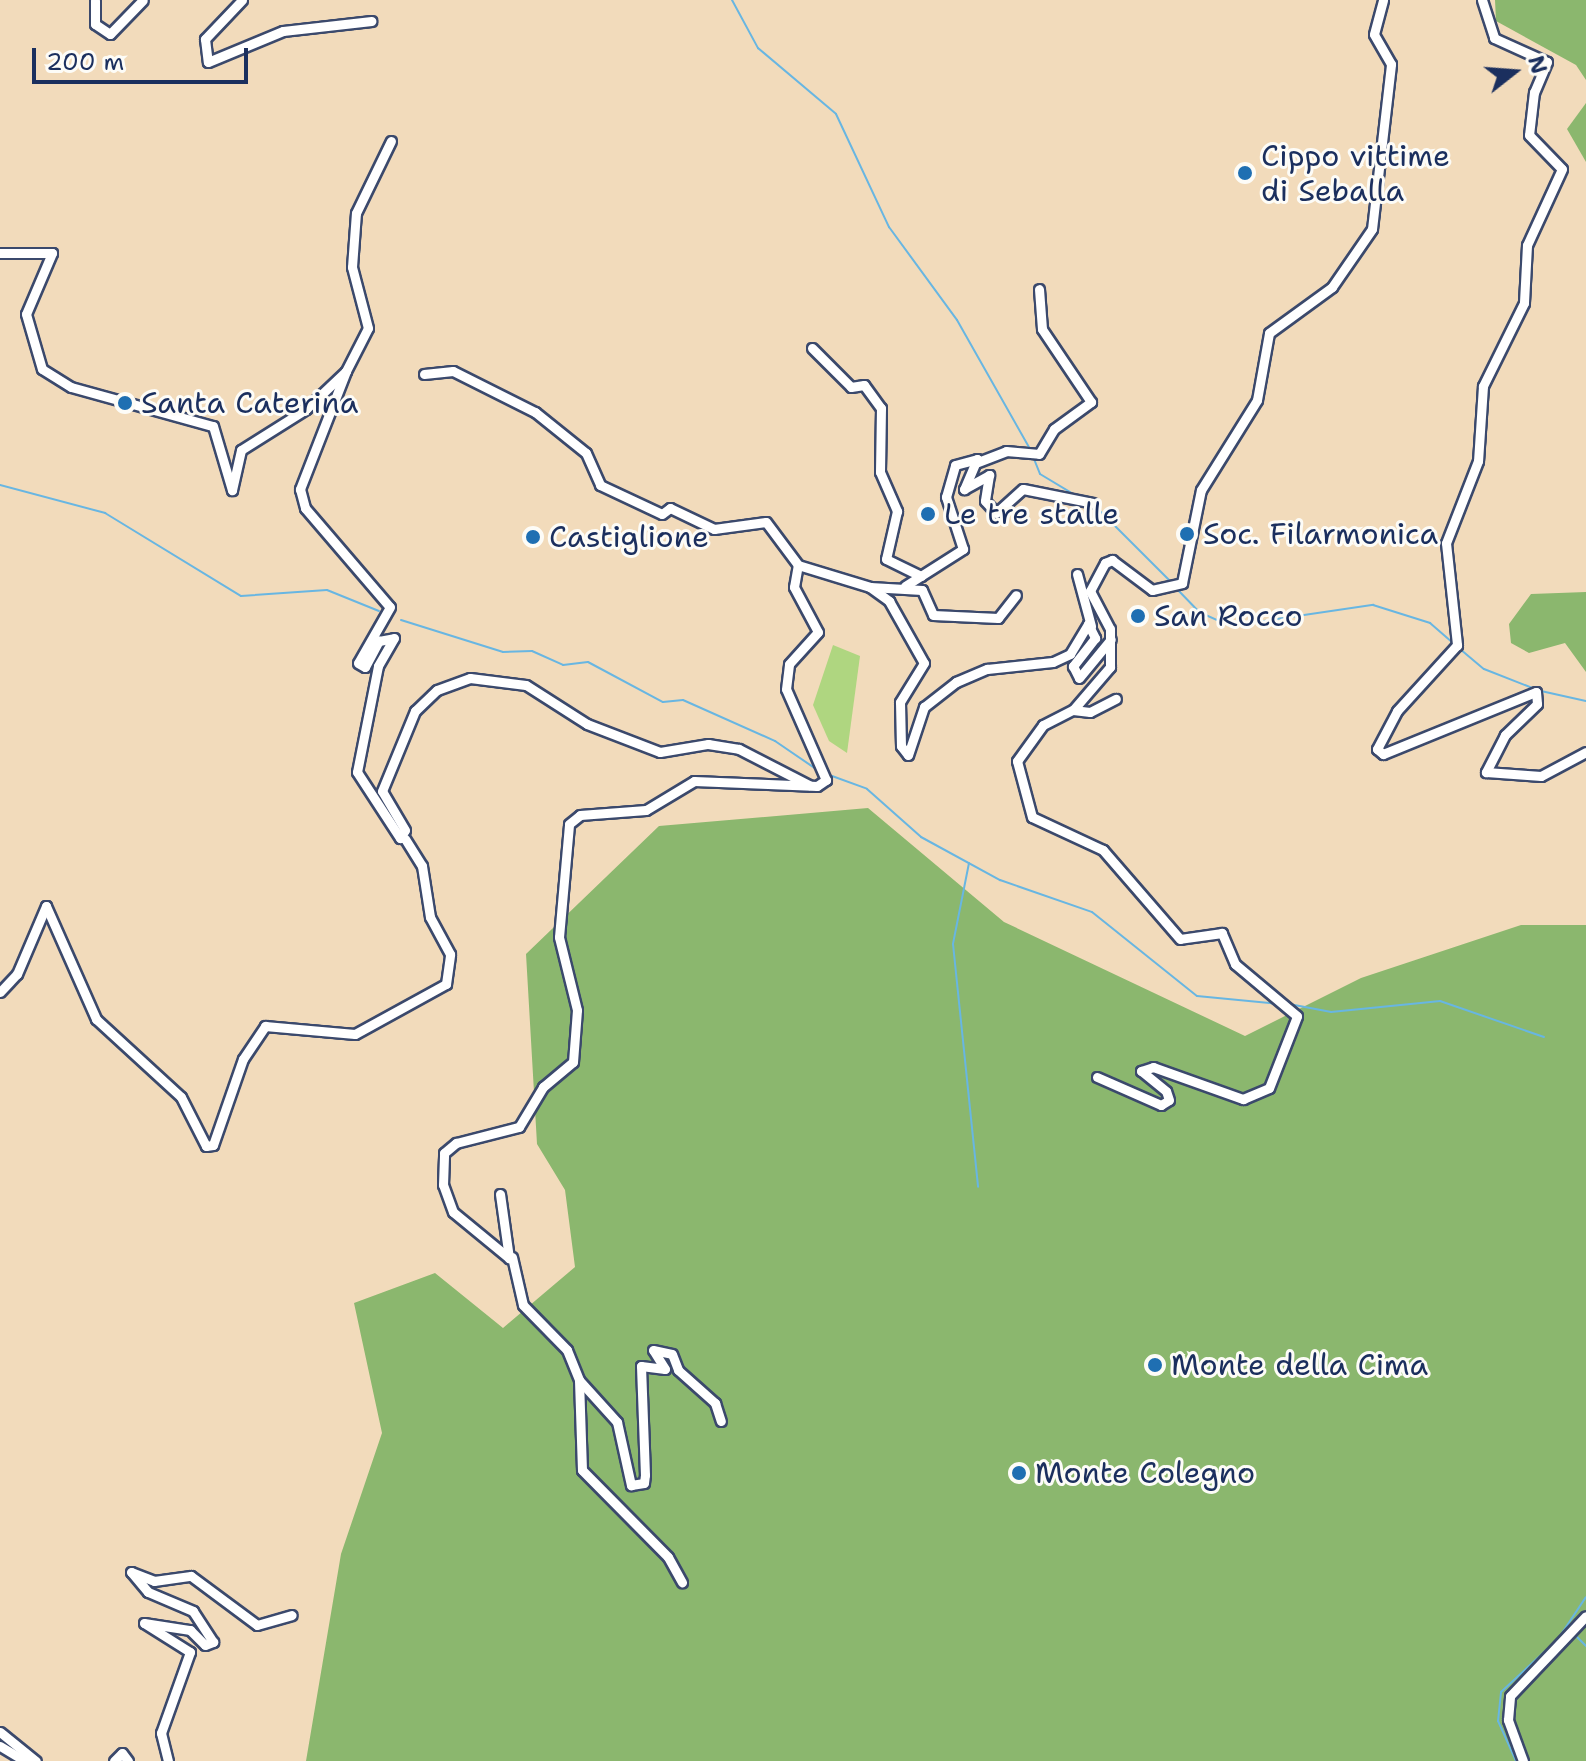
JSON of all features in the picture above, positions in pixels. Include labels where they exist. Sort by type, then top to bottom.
[{"type":"street","points":[[95,0],[95,24],[110,34],[143,0]]},
{"type":"street","points":[[242,0],[205,39],[208,62],[283,31],[371,21]]},
{"type":"street","points":[[1097,1077],[1161,1105],[1169,1100],[1166,1091],[1141,1071],[1153,1067],[1243,1099],[1269,1088],[1297,1016],[1235,964],[1222,933],[1180,939],[1103,850],[1032,817],[1017,761],[1043,725],[1073,710],[1106,676],[1111,639],[1090,591],[1096,573],[1112,560],[1152,590],[1182,583],[1201,490],[1257,400],[1269,333],[1332,287],[1372,229],[1391,64],[1374,34],[1383,0]]},
{"type":"street","points":[[1482,0],[1494,38],[1547,62],[1534,92],[1529,135],[1555,153],[1562,169],[1527,245],[1524,303],[1483,386],[1478,461],[1444,551],[1456,596],[1457,645],[1397,711],[1377,752],[1536,692],[1537,704],[1505,735],[1486,772],[1541,776],[1586,752]]},
{"type":"street","points":[[0,992],[17,974],[46,906],[96,1019],[181,1097],[206,1146],[213,1145],[243,1059],[265,1026],[355,1034],[446,984],[450,954],[430,917],[422,866],[405,839],[367,797],[357,772],[378,666],[394,638],[379,641],[365,667],[358,663],[390,607],[305,508],[300,489],[346,371],[368,328],[352,267],[356,213],[391,141]]},
{"type":"street","points":[[0,253],[52,253],[26,314],[42,369],[71,387],[213,426],[232,490],[237,456],[250,441],[306,409],[346,371]]},
{"type":"street","points":[[905,586],[963,549],[947,485],[955,465],[978,462],[1006,451],[1039,454],[1054,429],[1091,402],[1042,329],[1039,289]]},
{"type":"street","points":[[812,348],[851,387],[864,385],[881,408],[880,472],[897,511],[886,559],[921,576]]},
{"type":"street","points":[[424,374],[453,371],[535,412],[586,453],[600,485],[662,514],[670,508],[714,529],[766,522],[798,565],[870,587],[889,601],[924,663],[900,702],[901,746],[908,755],[933,698],[987,669],[1053,662],[1070,654],[1091,626]]},
{"type":"street","points":[[978,462],[964,489],[989,475],[985,501],[996,513],[1023,489],[1063,500],[1069,495],[1081,497],[1093,503]]},
{"type":"street","points":[[512,1257],[490,1248],[453,1212],[443,1185],[444,1153],[519,1127],[543,1087],[573,1062],[577,1010],[559,937],[569,824],[580,815],[646,810],[694,781],[809,785],[826,780],[825,769],[786,689],[789,664],[818,632],[794,587],[798,565]]},
{"type":"street","points":[[1077,574],[1095,638],[1073,666],[1075,677],[1090,671],[1111,639]]},
{"type":"street","points":[[870,587],[905,586],[928,593],[933,615],[971,611],[983,619],[1006,613],[1016,595]]},
{"type":"street","points":[[405,839],[384,786],[421,703],[470,678],[526,685],[587,724],[660,752],[708,744],[739,749],[809,785]]},
{"type":"street","points":[[1073,710],[1090,712],[1116,699]]},
{"type":"street","points":[[500,1194],[523,1305],[567,1350],[579,1380],[582,1470],[668,1557],[682,1582]]},
{"type":"street","points":[[579,1380],[617,1422],[631,1485],[644,1483],[645,1475],[641,1366],[665,1369],[653,1350],[672,1354],[715,1403],[721,1421]]},
{"type":"street","points":[[168,1761],[161,1733],[190,1652],[144,1623],[190,1630],[205,1645],[213,1642],[193,1611],[148,1592],[131,1572],[154,1581],[191,1576],[257,1625],[292,1615]]},
{"type":"street","points":[[1523,1761],[1508,1720],[1510,1696],[1586,1616]]},
{"type":"street","points":[[0,1732],[36,1761]]},
{"type":"street","points":[[0,1746],[25,1761]]},
{"type":"street","points":[[114,1761],[122,1753],[128,1761]]},
{"type":"green space","points":[[1495,0],[1586,0],[1586,80],[1576,65],[1496,21]]},
{"type":"green space","points":[[1586,103],[1586,162],[1567,129]]},
{"type":"green space","points":[[1586,592],[1586,672],[1565,643],[1529,653],[1511,643],[1509,624],[1531,594]]},
{"type":"green space","points":[[833,645],[860,656],[847,753],[829,741],[813,705]]},
{"type":"green space","points":[[868,808],[1004,922],[1245,1036],[1361,978],[1521,925],[1586,925],[1586,1761],[306,1761],[341,1554],[382,1433],[354,1303],[435,1273],[503,1328],[575,1267],[565,1190],[537,1144],[526,954],[659,826]]},
{"type":"waterway","points":[[732,0],[758,48],[836,114],[889,227],[957,320],[1030,449]]},
{"type":"waterway","points":[[1034,459],[1040,474],[1075,495]]},
{"type":"waterway","points":[[0,485],[105,513],[241,596],[327,590],[379,611]]},
{"type":"waterway","points":[[1095,506],[1172,583]]},
{"type":"waterway","points":[[1176,588],[1199,612],[1230,626],[1373,605],[1430,623],[1452,642]]},
{"type":"waterway","points":[[401,620],[503,652],[532,651],[563,665],[588,662],[663,702],[683,700],[775,741],[819,771]]},
{"type":"waterway","points":[[1460,649],[1484,669],[1535,689]]},
{"type":"waterway","points":[[1541,691],[1586,701]]},
{"type":"waterway","points":[[832,776],[867,789],[921,837],[1000,880],[1092,912],[1197,996],[1278,1004]]},
{"type":"waterway","points":[[969,863],[953,944],[978,1187]]},
{"type":"waterway","points":[[1289,1004],[1331,1012],[1440,1001],[1544,1037]]},
{"type":"waterway","points":[[1516,1761],[1498,1721],[1501,1692],[1558,1639],[1586,1597]]},
{"type":"waterway","points":[[1575,1635],[1586,1646]]},
{"type":"place","name":"Cippo vittime di Seballa","points":[[1245,173]]},
{"type":"place","name":"Santa Caterina","points":[[125,403]]},
{"type":"place","name":"Le tre stalle","points":[[928,514]]},
{"type":"place","name":"Soc. Filarmonica","points":[[1187,534]]},
{"type":"place","name":"Castiglione","points":[[533,537]]},
{"type":"place","name":"San Rocco","points":[[1138,616]]},
{"type":"place","name":"Monte della Cima","points":[[1155,1365]]},
{"type":"place","name":"Monte Colegno","points":[[1019,1473]]}]
